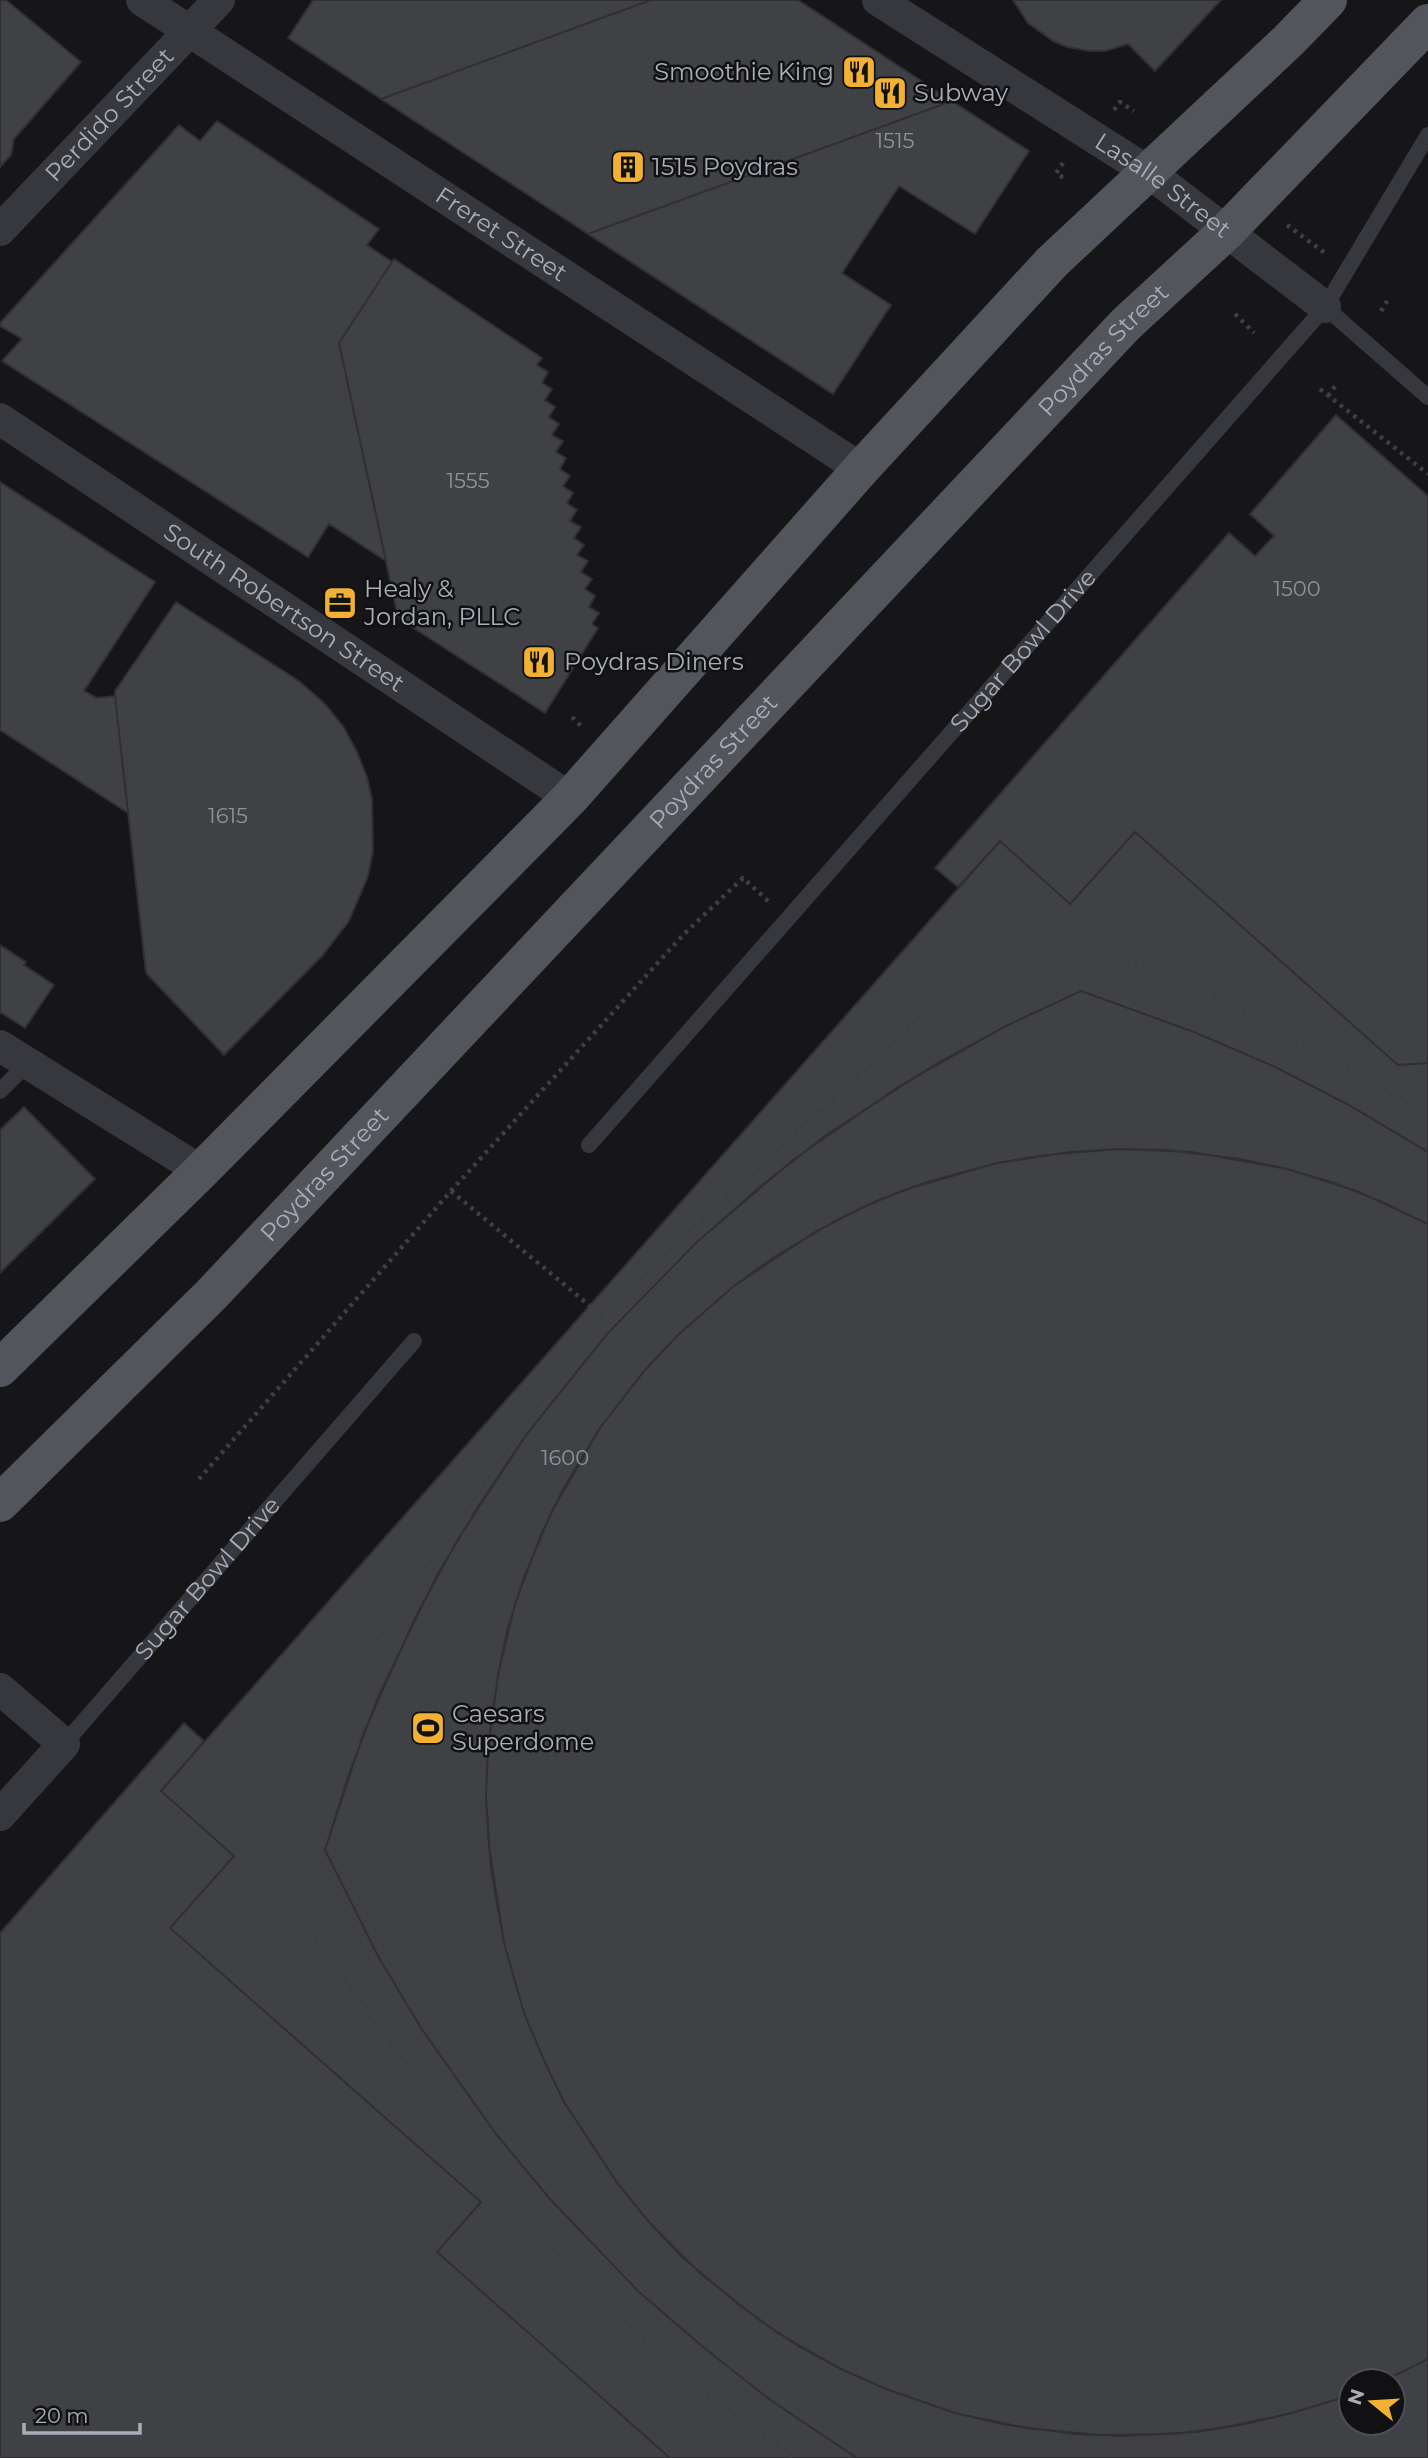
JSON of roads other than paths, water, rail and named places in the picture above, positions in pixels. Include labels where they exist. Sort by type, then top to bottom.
[{"type":"main road","points":[[0,1367],[201,1171],[569,798],[861,469],[1052,262],[1288,41],[1328,0]]},
{"type":"main road","name":"Poydras Street","points":[[0,1503],[211,1295],[1126,324],[1226,232],[1428,23]]},
{"type":"street","name":"Freret Street","points":[[142,0],[861,469]]},
{"type":"street","name":"Perdido Street","points":[[0,230],[219,0]]},
{"type":"street","name":"Lasalle Street","points":[[878,0],[1147,172],[1325,307]]},
{"type":"street","name":"South Robertson Street","points":[[0,419],[569,798]]},
{"type":"street","points":[[0,1046],[201,1171]]},
{"type":"street","points":[[0,1689],[64,1744]]},
{"type":"street","name":"Sugar Bowl Drive","points":[[0,1815],[64,1744]]},
{"type":"lane","name":"Sugar Bowl Drive","points":[[589,1145],[1325,307],[1428,135]]},
{"type":"lane","name":"Lasalle Street","points":[[1325,307],[1428,397]]},
{"type":"lane","points":[[0,1091],[28,1063]]},
{"type":"lane","name":"Sugar Bowl Drive","points":[[64,1744],[414,1340]]},
{"type":"place","name":"Smoothie King","points":[[859,72]]},
{"type":"place","name":"Subway","points":[[890,93]]},
{"type":"place","name":"1515 Poydras","points":[[628,167]]},
{"type":"place","name":"Healy & Jordan, PLLC","points":[[340,603]]},
{"type":"place","name":"Poydras Diners","points":[[539,662]]},
{"type":"place","name":"Caesars Superdome","points":[[428,1728]]}]
